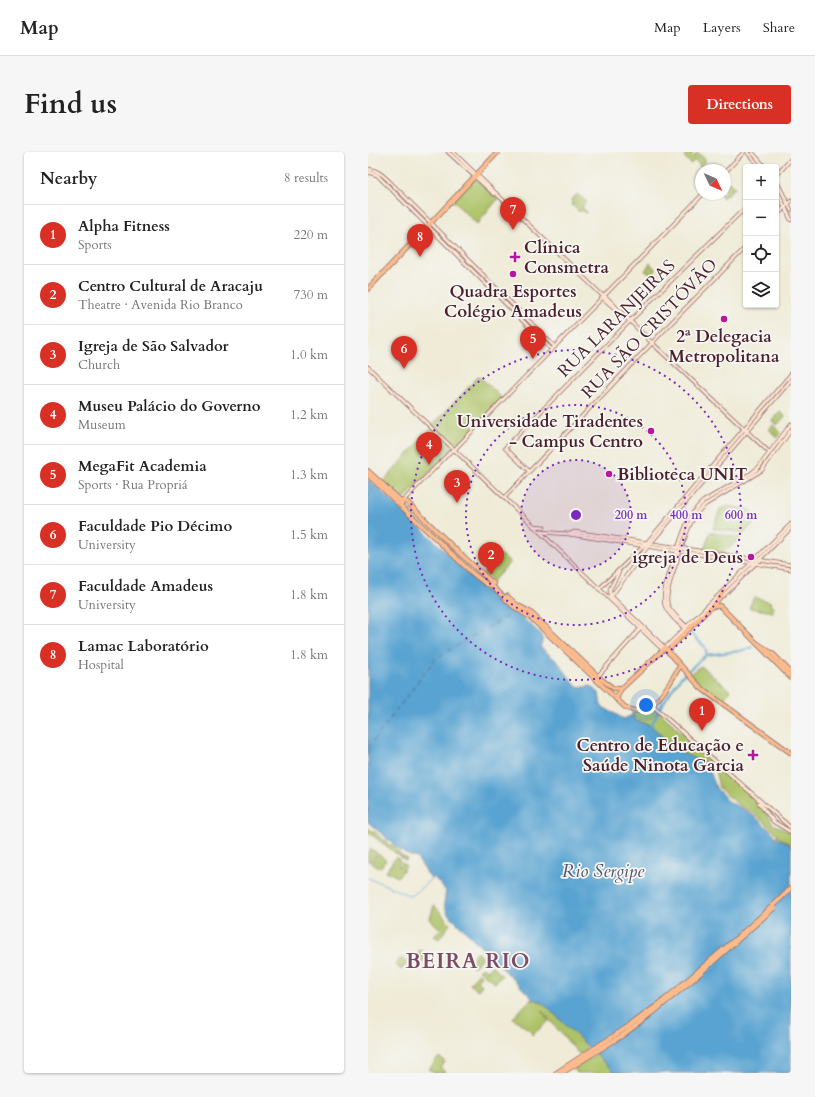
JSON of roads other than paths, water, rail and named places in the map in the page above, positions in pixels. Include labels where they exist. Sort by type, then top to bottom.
[{"type":"main road","points":[[448,152],[475,174]]},
{"type":"main road","points":[[453,152],[604,297],[604,299],[630,321],[770,453]]},
{"type":"main road","points":[[368,289],[496,152]]},
{"type":"main road","points":[[731,166],[746,152],[757,164]]},
{"type":"main road","points":[[752,152],[763,164]]},
{"type":"main road","points":[[779,173],[791,159]]},
{"type":"main road","points":[[368,169],[373,169],[380,173],[553,348]]},
{"type":"main road","points":[[368,172],[377,175],[429,224]]},
{"type":"main road","points":[[779,186],[788,205],[791,220]]},
{"type":"main road","points":[[779,192],[791,210]]},
{"type":"main road","points":[[400,506],[451,451],[454,450],[697,200]]},
{"type":"main road","points":[[779,213],[788,205]]},
{"type":"main road","name":"RUA LARANJEIRAS","points":[[529,472],[505,448],[630,321],[743,210]]},
{"type":"main road","name":"RUA SÃO CRISTÓVÃO","points":[[504,498],[743,250]]},
{"type":"main road","points":[[368,367],[599,589],[610,597],[669,653],[688,675],[711,696],[791,754]]},
{"type":"main road","points":[[746,430],[791,374]]},
{"type":"main road","points":[[610,597],[647,545],[791,380]]},
{"type":"main road","points":[[687,629],[670,609],[667,601],[679,550],[689,519],[698,506],[704,501],[759,467],[791,424]]},
{"type":"main road","points":[[679,550],[690,525],[699,510],[706,504],[762,470],[791,430]]},
{"type":"main road","points":[[368,471],[400,501],[404,500],[514,606],[531,618],[628,709],[640,710],[655,703],[681,667]]},
{"type":"main road","points":[[368,476],[470,572],[486,584],[492,584],[517,605],[530,612],[598,676],[613,688],[621,689]]},
{"type":"main road","points":[[616,699],[621,689],[712,606],[791,524]]},
{"type":"main road","points":[[533,526],[544,527]]},
{"type":"main road","points":[[669,653],[670,648],[724,591],[791,528]]},
{"type":"main road","points":[[540,532],[791,565]]},
{"type":"main road","points":[[572,535],[573,532],[578,532],[647,545]]},
{"type":"main road","points":[[599,589],[647,545]]},
{"type":"main road","points":[[755,561],[791,569]]},
{"type":"main road","points":[[610,597],[610,589],[620,569]]},
{"type":"main road","points":[[717,601],[724,591]]},
{"type":"main road","points":[[717,601],[720,606],[791,678]]},
{"type":"main road","points":[[712,606],[720,606]]},
{"type":"main road","points":[[598,676],[641,628]]},
{"type":"main road","points":[[755,642],[773,654],[791,673]]},
{"type":"main road","points":[[664,649],[681,667]]},
{"type":"main road","points":[[646,708],[654,708],[659,712],[722,769],[791,828]]},
{"type":"main road","points":[[756,798],[774,822],[791,832]]},
{"type":"main road","points":[[774,822],[779,818]]},
{"type":"main road","points":[[556,1073],[629,1026],[663,1001],[750,926],[791,888]]},
{"type":"main road","points":[[562,1073],[623,1035],[668,1001],[745,934],[791,891]]},
{"type":"water","name":"Rio Sergipe","points":[[368,479],[467,571],[467,574],[488,592],[490,590],[495,594],[542,635],[543,639],[540,647],[557,661],[575,685],[579,688],[591,686],[599,693],[601,706],[624,719],[632,715],[636,721],[651,725],[675,750],[703,762],[710,771],[716,788],[728,801],[753,815],[774,834],[778,840],[781,839],[791,846],[791,1073],[615,1073],[543,1003],[532,998],[448,914],[444,903],[446,891],[434,877],[431,879],[417,858],[405,854],[368,822]]},
{"type":"waterway","points":[[750,152],[760,164]]},
{"type":"waterway","points":[[378,173],[426,222]]},
{"type":"waterway","points":[[779,190],[791,214]]},
{"type":"waterway","points":[[431,227],[552,347]]},
{"type":"waterway","points":[[699,508],[714,496]]},
{"type":"waterway","points":[[688,631],[704,646],[706,649],[706,655]]},
{"type":"waterway","points":[[651,725],[667,697],[681,677],[706,655],[740,651],[752,647]]},
{"type":"waterway","points":[[368,878],[410,896],[431,879]]},
{"type":"place","name":"Faculdade Amadeus","points":[[513,230]]},
{"type":"place","name":"Lamac Laboratório","points":[[420,257]]},
{"type":"place","name":"Clínica Consmetra","points":[[515,257]]},
{"type":"place","name":"Quadra Esportes Colégio Amadeus","points":[[513,274]]},
{"type":"place","name":"2ª Delegacia Metropolitana","points":[[724,319]]},
{"type":"place","name":"MegaFit Academia","points":[[533,359]]},
{"type":"place","name":"Faculdade Pio Décimo","points":[[404,369]]},
{"type":"place","name":"Universidade Tiradentes - Campus Centro","points":[[651,431]]},
{"type":"place","name":"Museu Palácio do Governo","points":[[429,465]]},
{"type":"place","name":"Biblioteca UNIT","points":[[609,474]]},
{"type":"place","name":"Igreja de São Salvador","points":[[457,503]]},
{"type":"place","name":"igreja de Deus","points":[[751,557]]},
{"type":"place","name":"Centro Cultural de Aracaju","points":[[491,575]]},
{"type":"place","name":"Alpha Fitness","points":[[702,731]]},
{"type":"place","name":"Centro de Educação e Saúde Ninota Garcia","points":[[753,755]]},
{"type":"district","name":"BEIRA RIO","points":[[468,961]]}]
